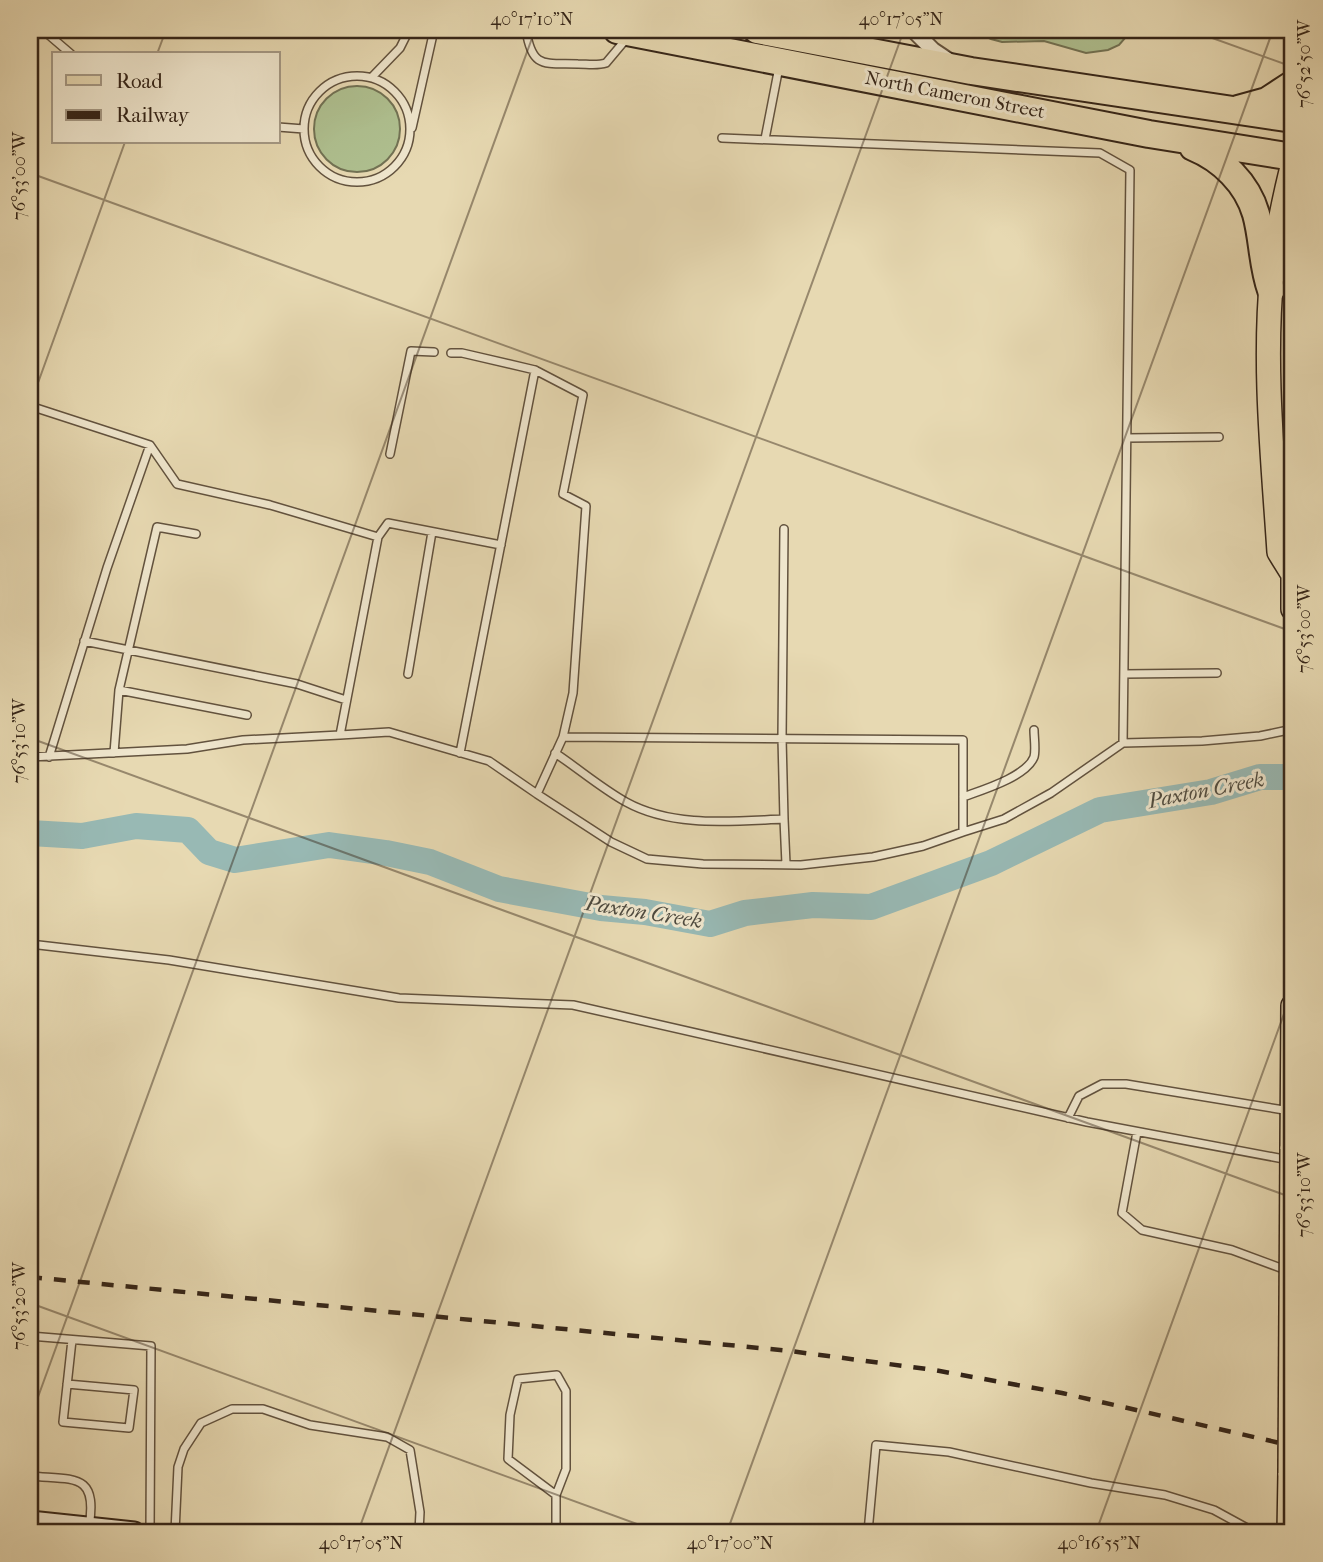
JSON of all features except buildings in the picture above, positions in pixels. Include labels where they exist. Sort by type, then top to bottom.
[{"type":"highway","name":"North Cameron Street","points":[[757,30],[971,71],[1293,119]]},
{"type":"highway","name":"North Cameron Street","points":[[624,31],[1179,139],[1293,157]]},
{"type":"highway","points":[[1232,111],[1267,100],[1293,84]]},
{"type":"highway","points":[[1179,139],[1218,160],[1245,190],[1256,215],[1265,274],[1271,290]]},
{"type":"main road","points":[[1293,163],[1279,228],[1271,290],[1269,377],[1279,552],[1293,572],[1293,609]]},
{"type":"main road","points":[[1289,1532],[1293,1006]]},
{"type":"main road","points":[[30,1521],[134,1532]]},
{"type":"street","points":[[913,30],[943,57],[971,71]]},
{"type":"lane","points":[[43,30],[69,52]]},
{"type":"lane","points":[[372,77],[400,48],[410,30]]},
{"type":"lane","points":[[409,139],[410,128],[405,106],[392,89],[372,77],[340,78],[321,89],[308,107],[304,129],[309,151],[322,169],[352,182],[374,179],[393,168],[406,150],[422,94],[435,30]]},
{"type":"lane","points":[[526,30],[530,51],[538,60],[552,64],[606,63],[624,31]]},
{"type":"lane","points":[[765,139],[780,61]]},
{"type":"lane","points":[[280,127],[304,129]]},
{"type":"lane","points":[[722,138],[1100,153],[1130,170],[1123,743]]},
{"type":"lane","points":[[390,454],[411,351],[434,352]]},
{"type":"lane","points":[[451,353],[463,353],[535,370],[583,396],[563,494],[586,506],[573,693],[563,737],[537,794]]},
{"type":"lane","points":[[460,753],[535,370]]},
{"type":"lane","points":[[30,406],[150,445],[177,484],[270,505],[377,537]]},
{"type":"lane","points":[[1127,438],[1219,437]]},
{"type":"lane","points":[[49,757],[84,641],[150,445]]},
{"type":"lane","points":[[340,735],[377,537],[388,523],[501,545]]},
{"type":"lane","points":[[114,753],[119,690],[126,650],[157,527],[196,534]]},
{"type":"lane","points":[[784,529],[782,738],[786,864]]},
{"type":"lane","points":[[408,674],[432,532]]},
{"type":"lane","points":[[84,641],[296,684],[346,700]]},
{"type":"lane","points":[[1124,674],[1217,673]]},
{"type":"lane","points":[[119,690],[247,715]]},
{"type":"lane","points":[[30,757],[196,748],[243,740],[388,732],[489,761],[611,842],[647,859],[703,864],[786,864],[873,857],[923,846],[1004,819],[1051,793],[1123,743],[1202,741],[1260,736],[1293,729]]},
{"type":"lane","points":[[963,797],[1004,783],[1028,765],[1034,756],[1034,730]]},
{"type":"lane","points":[[563,737],[962,740],[963,832]]},
{"type":"lane","points":[[555,753],[627,803],[661,816],[710,822],[785,819]]},
{"type":"lane","points":[[30,944],[169,960],[399,998],[573,1005],[1069,1118],[1293,1161]]},
{"type":"lane","points":[[1069,1118],[1079,1096],[1102,1084],[1126,1084],[1293,1112]]},
{"type":"lane","points":[[1137,1132],[1122,1213],[1142,1230],[1232,1251],[1293,1272]]},
{"type":"lane","points":[[30,1336],[151,1346],[150,1532]]},
{"type":"lane","points":[[67,1384],[134,1390],[129,1428],[63,1422],[67,1384],[72,1339]]},
{"type":"lane","points":[[556,1495],[508,1459],[510,1415],[518,1379],[557,1375],[566,1391],[566,1469],[556,1495],[556,1532]]},
{"type":"lane","points":[[175,1532],[178,1467],[184,1449],[201,1423],[232,1409],[263,1409],[310,1425],[387,1437],[411,1450],[419,1502],[419,1532]]},
{"type":"lane","points":[[868,1532],[876,1445],[949,1452],[1091,1483],[1165,1495],[1214,1510],[1247,1528],[1247,1532]]},
{"type":"lane","points":[[30,1476],[77,1481],[85,1485],[92,1497],[89,1528]]},
{"type":"green space","points":[[973,30],[1132,30],[1119,45],[1108,50],[1086,53],[1044,41],[1002,42]]},
{"type":"green space","points":[[357,86],[381,93],[393,105],[400,129],[393,153],[381,165],[357,172],[333,165],[321,153],[314,129],[321,105],[333,93]]},
{"type":"waterway","name":"Paxton Creek","points":[[30,833],[82,836],[136,826],[188,830],[209,852],[235,860],[329,845],[430,862],[499,889],[710,924],[745,913],[813,905],[871,907],[991,863],[1100,810],[1211,792],[1260,777],[1293,777]]},
{"type":"railway","points":[[30,1277],[790,1351],[934,1370],[1062,1393],[1293,1446]]}]
